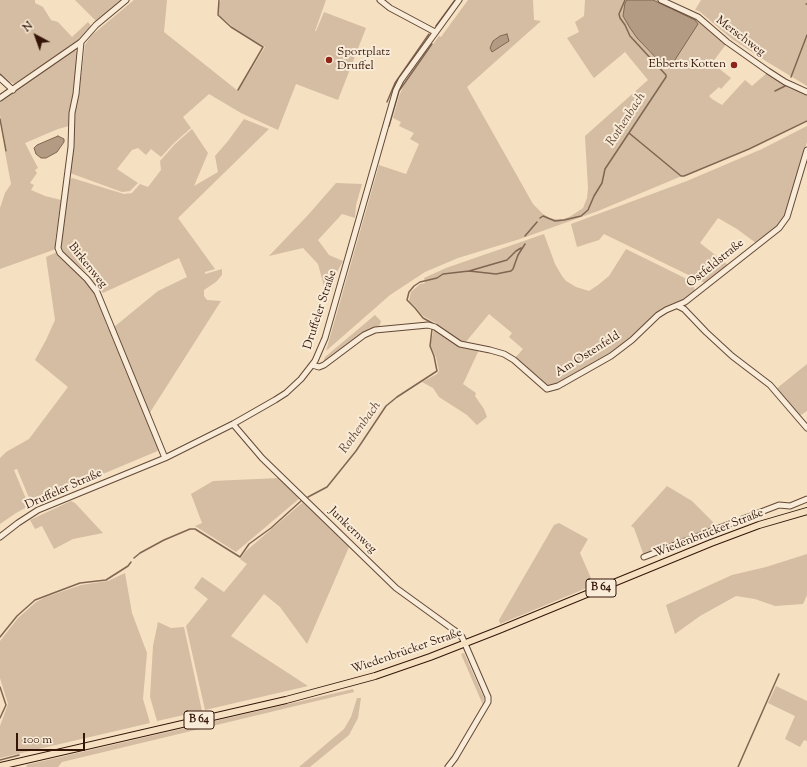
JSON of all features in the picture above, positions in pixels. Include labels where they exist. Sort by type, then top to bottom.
[{"type":"main road","name":"Wiedenbrücker Straße","points":[[0,766],[309,695],[389,671],[464,643],[711,542],[759,525],[807,511]]},
{"type":"street","points":[[0,98],[74,48],[96,26],[126,0]]},
{"type":"street","points":[[380,0],[390,8],[436,32]]},
{"type":"street","name":"Druffeler Straße","points":[[0,537],[26,517],[51,504],[165,458],[232,424],[286,393],[301,379],[312,365],[322,348],[396,90],[401,80],[459,0]]},
{"type":"street","name":"Merschweg","points":[[661,0],[698,17],[727,42],[768,71],[785,82],[807,92]]},
{"type":"street","name":"Birkenweg","points":[[81,42],[76,94],[72,114],[71,148],[58,248],[60,253],[87,279],[97,292],[165,458]]},
{"type":"street","points":[[74,48],[80,51]]},
{"type":"street","points":[[0,78],[13,90]]},
{"type":"street","name":"Ostfeldstraße","points":[[684,309],[685,302],[779,228],[787,217],[807,150]]},
{"type":"street","name":"Am Ostenfeld","points":[[312,365],[319,367],[324,365],[364,335],[375,330],[428,325],[435,327],[460,344],[504,354],[514,360],[547,389],[558,386],[611,356],[632,340],[658,315],[685,302]]},
{"type":"street","points":[[678,306],[684,309],[732,356],[770,385],[807,428]]},
{"type":"street","name":"Junkernweg","points":[[232,424],[262,458],[396,588],[462,637],[488,697],[488,702],[455,758],[448,767]]},
{"type":"street","points":[[644,557],[779,505],[790,506],[807,499]]},
{"type":"shaded area","points":[[0,0],[35,0],[35,3],[43,7],[51,20],[58,22],[72,37],[88,22],[91,26],[82,37],[15,84],[10,82],[0,73]]},
{"type":"shaded area","points":[[75,0],[123,0],[97,22]]},
{"type":"shaded area","points":[[134,0],[167,0],[164,32],[238,91],[265,47],[233,27],[219,15],[219,3],[221,0],[326,0],[315,31],[324,12],[366,28],[338,100],[296,84],[278,130],[241,113],[209,94],[183,117],[191,128],[161,157],[151,149],[146,155],[138,148],[132,150],[117,169],[138,183],[130,191],[122,192],[70,173],[73,149],[74,113],[79,95],[85,45],[92,35]]},
{"type":"shaded area","points":[[468,0],[533,0],[534,20],[541,21],[467,87],[533,204],[543,214],[550,218],[564,219],[583,208],[587,198],[588,188],[585,136],[648,80],[625,52],[594,78],[567,38],[579,32],[575,22],[584,16],[585,0],[627,0],[625,3],[623,16],[637,38],[661,63],[662,5],[653,0],[658,0],[698,19],[727,43],[712,63],[731,78],[721,89],[719,87],[709,96],[712,99],[722,105],[745,80],[752,86],[768,72],[787,85],[775,91],[788,85],[807,94],[807,120],[749,148],[598,211],[520,239],[458,258],[425,272],[390,295],[326,351],[379,165],[406,174],[419,144],[410,139],[414,133],[399,126],[401,122],[393,118],[399,96],[405,83],[439,36],[441,37]]},
{"type":"shaded area","points":[[627,0],[653,0],[695,20],[698,24],[671,66],[661,63],[637,38],[630,28],[623,16],[625,3]]},
{"type":"shaded area","points":[[701,0],[807,0],[807,86],[732,39],[699,11],[695,10]]},
{"type":"shaded area","points":[[507,34],[509,41],[492,52],[490,48],[493,41],[500,36]]},
{"type":"shaded area","points":[[75,50],[78,53],[75,94],[69,126],[25,143],[38,168],[35,170],[37,173],[30,183],[34,185],[31,190],[45,196],[61,200],[55,242],[56,249],[0,269],[0,208],[5,193],[11,184],[0,115],[0,101]]},
{"type":"shaded area","points":[[244,119],[269,129],[178,218],[215,269],[205,272],[205,274],[222,269],[222,275],[216,282],[204,290],[204,296],[207,300],[221,301],[149,414],[114,327],[158,291],[187,277],[179,258],[103,293],[90,275],[62,253],[60,249],[69,180],[72,178],[124,194],[132,193],[140,184],[148,187],[161,170],[160,161],[175,144],[192,129],[208,153],[194,186],[218,172],[215,156]]},
{"type":"shaded area","points":[[807,126],[807,142],[784,218],[777,226],[756,243],[737,229],[718,218],[700,243],[728,265],[705,283],[604,234],[599,240],[577,247],[571,224],[687,181],[762,149]]},
{"type":"shaded area","points":[[58,136],[64,139],[64,142],[57,152],[46,158],[41,158],[36,154],[34,148],[37,145]]},
{"type":"shaded area","points":[[336,183],[362,184],[356,205],[355,218],[342,214],[318,240],[329,255],[343,261],[336,274],[332,291],[325,290],[318,264],[303,248],[269,256]]},
{"type":"shaded area","points":[[544,234],[555,264],[562,276],[566,281],[576,287],[589,291],[598,285],[609,276],[626,249],[695,283],[695,291],[684,300],[662,308],[630,338],[604,358],[557,384],[548,386],[514,359],[523,349],[509,337],[512,333],[489,314],[465,343],[460,342],[436,325],[436,323],[423,316],[409,301],[411,292],[420,284],[425,283],[424,278],[446,268]]},
{"type":"shaded area","points":[[57,252],[96,293],[107,326],[111,330],[160,450],[32,505],[17,469],[14,470],[29,506],[0,524],[0,458],[6,452],[29,439],[68,387],[35,360],[55,320],[46,257]]},
{"type":"shaded area","points":[[375,315],[381,321],[379,327],[323,363],[325,357]]},
{"type":"shaded area","points":[[434,329],[451,341],[479,350],[463,384],[476,393],[475,396],[484,409],[487,417],[477,425],[467,415],[439,397],[433,388],[422,382],[437,374],[439,371],[436,357],[430,345]]},
{"type":"shaded area","points":[[807,364],[807,411],[799,415],[776,389]]},
{"type":"shaded area","points":[[279,478],[300,498],[236,552],[195,526],[202,523],[191,494],[213,481]]},
{"type":"shaded area","points":[[667,486],[692,501],[717,526],[644,556],[634,528],[631,526]]},
{"type":"shaded area","points":[[71,501],[75,503],[103,533],[73,539],[54,549],[42,526],[35,529],[30,520]]},
{"type":"shaded area","points":[[303,502],[349,547],[307,644],[280,607],[264,594],[231,636],[308,686],[205,710],[186,626],[208,599],[194,588],[202,577],[224,592],[247,564],[240,559],[246,551]]},
{"type":"shaded area","points":[[559,523],[588,539],[580,553],[594,585],[500,624],[499,620],[554,525]]},
{"type":"shaded area","points":[[807,554],[807,595],[803,604],[775,606],[755,599],[736,596],[700,616],[675,634],[666,605],[732,575],[766,567]]},
{"type":"shaded area","points":[[125,573],[132,613],[147,653],[143,699],[150,723],[0,758],[0,726],[8,704],[0,678],[0,641],[18,618],[36,602],[81,585],[108,581]]},
{"type":"shaded area","points":[[158,622],[171,628],[184,627],[202,711],[157,721],[150,697],[153,646]]},
{"type":"shaded area","points":[[464,653],[484,698],[483,705],[461,654]]},
{"type":"shaded area","points":[[776,686],[807,701],[807,741],[804,740],[800,747],[785,739],[795,716],[768,703]]},
{"type":"shaded area","points":[[353,689],[354,692],[62,762],[58,767],[27,767],[26,765]]},
{"type":"shaded area","points":[[357,698],[361,698],[358,718],[349,735],[310,767],[299,767],[344,729],[351,717]]},
{"type":"waterway","points":[[219,0],[218,15],[231,27],[263,47],[238,90]]},
{"type":"waterway","points":[[436,26],[455,0]]},
{"type":"waterway","name":"Rothenbach","points":[[540,218],[543,216],[555,221],[564,220],[581,216],[588,210],[602,183],[605,169],[666,77],[666,75],[630,36],[620,18],[619,14],[625,0]]},
{"type":"waterway","points":[[387,102],[395,83],[429,34]]},
{"type":"waterway","points":[[791,77],[807,35]]},
{"type":"waterway","points":[[389,126],[399,91],[432,44]]},
{"type":"waterway","points":[[0,74],[9,83]]},
{"type":"waterway","points":[[775,91],[787,85]]},
{"type":"waterway","points":[[0,95],[8,89]]},
{"type":"waterway","points":[[0,119],[6,151]]},
{"type":"waterway","points":[[629,133],[681,176],[684,176],[749,149],[807,121]]},
{"type":"waterway","name":"Rothenbach","points":[[525,236],[537,222]]},
{"type":"waterway","name":"Rothenbach","points":[[434,324],[423,318],[407,300],[409,292],[414,286],[420,282],[437,278],[443,274],[469,271],[496,274],[511,271],[525,244]]},
{"type":"waterway","name":"Rothenbach","points":[[469,271],[507,260],[521,248]]},
{"type":"waterway","name":"Rothenbach","points":[[308,497],[327,487],[356,451],[386,406],[437,371],[430,346],[432,329]]},
{"type":"waterway","name":"Rothenbach","points":[[134,558],[140,553],[164,540],[190,529],[195,529],[240,557],[249,544],[271,528],[301,501]]},
{"type":"waterway","name":"Rothenbach","points":[[0,637],[17,616],[35,600],[80,583],[106,580],[128,566],[131,562]]},
{"type":"waterway","points":[[738,767],[779,674]]},
{"type":"waterway","name":"Rothenbach","points":[[0,687],[6,705],[0,718]]},
{"type":"waterway","name":"Rothenbach","points":[[0,760],[19,755]]},
{"type":"place","name":"Sportplatz Druffel","points":[[329,60]]},
{"type":"place","name":"Ebberts Kotten","points":[[734,65]]}]
